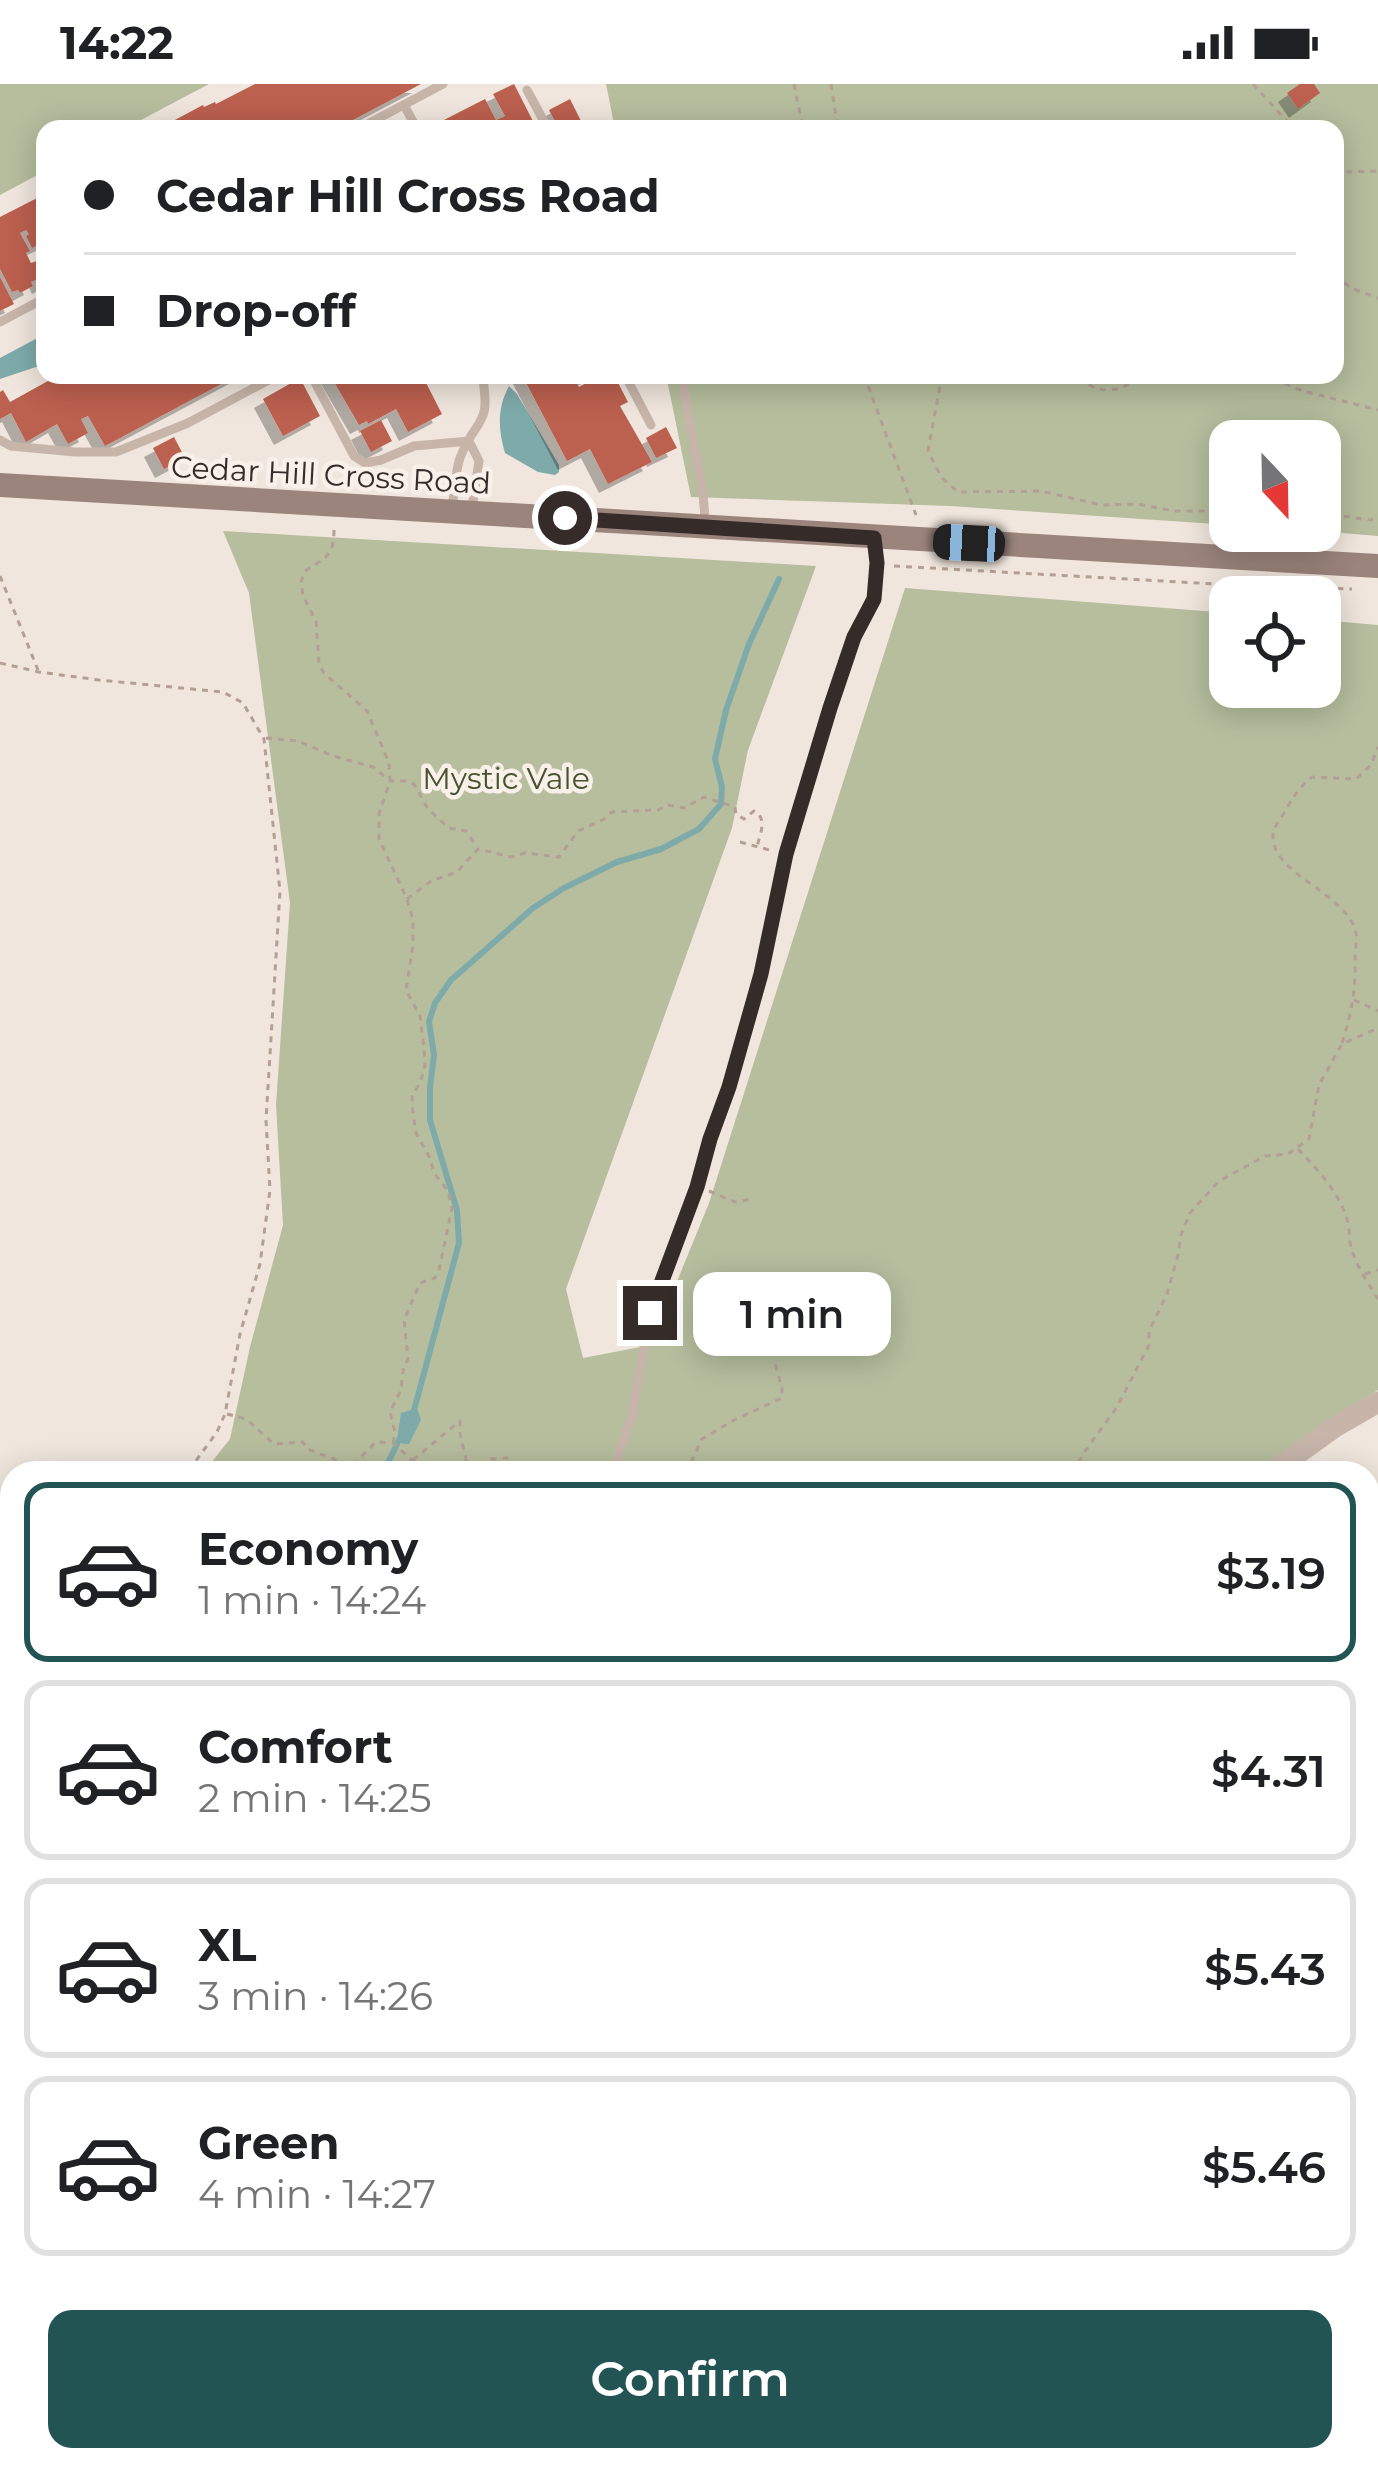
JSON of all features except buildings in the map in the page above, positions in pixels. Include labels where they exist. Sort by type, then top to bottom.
[{"type":"main road","name":"Cedar Hill Cross Road","points":[[0,485],[705,526],[875,550],[1378,566]]},
{"type":"street","points":[[1288,1461],[1378,1402]]},
{"type":"lane","points":[[375,120],[443,84]]},
{"type":"lane","points":[[527,90],[543,120]]},
{"type":"lane","points":[[404,105],[412,120]]},
{"type":"lane","points":[[0,322],[36,303]]},
{"type":"lane","points":[[0,440],[11,446],[116,452],[188,423],[261,384]]},
{"type":"lane","points":[[316,384],[354,456],[365,463],[414,446],[470,441]]},
{"type":"lane","points":[[461,513],[459,461],[484,418],[484,384]]},
{"type":"lane","points":[[630,384],[651,425]]},
{"type":"lane","points":[[684,384],[705,491],[705,526]]},
{"type":"lane","points":[[461,513],[478,460],[470,441]]},
{"type":"lane","points":[[616,1461],[632,1416],[650,1313],[697,1187],[761,974],[786,854],[854,637],[874,599],[875,550]]},
{"type":"path","points":[[794,84],[801,120]]},
{"type":"path","points":[[832,84],[837,120]]},
{"type":"path","points":[[1253,84],[1286,120]]},
{"type":"path","points":[[1344,171],[1378,171]]},
{"type":"path","points":[[1344,282],[1378,298]]},
{"type":"path","points":[[867,384],[916,517]]},
{"type":"path","points":[[939,384],[928,451],[941,477],[958,492],[1041,491],[1101,505],[1209,511]]},
{"type":"path","points":[[1087,384],[1102,391],[1126,384]]},
{"type":"path","points":[[1285,384],[1378,410]]},
{"type":"path","points":[[335,505],[330,551],[326,559],[304,572],[302,596],[316,621],[319,664],[367,712],[388,763],[391,781],[380,814],[379,839],[413,920],[406,990],[420,1016],[425,1066],[412,1096],[413,1114],[422,1146],[448,1191],[452,1208],[439,1270],[435,1278],[420,1283],[404,1320],[408,1358],[390,1412],[393,1443]]},
{"type":"path","points":[[1341,516],[1371,520],[1378,515]]},
{"type":"path","points":[[875,550],[1233,585],[1350,589]]},
{"type":"path","points":[[0,576],[39,672]]},
{"type":"path","points":[[0,662],[39,672],[223,692],[242,703],[264,739],[280,891],[266,1120],[270,1190],[260,1264],[225,1414],[196,1461]]},
{"type":"path","points":[[264,739],[298,741],[374,767],[391,781],[409,781],[449,828],[466,831],[478,848],[511,857],[525,853],[559,857],[578,831],[612,812],[658,810],[668,805],[684,808],[704,797],[733,806],[744,819],[754,811],[761,816],[757,847]]},
{"type":"path","points":[[1079,1461],[1117,1407],[1148,1345],[1190,1213],[1219,1181],[1265,1156],[1288,1154],[1310,1139],[1319,1085],[1342,1044],[1354,1000],[1356,932],[1343,908],[1306,883],[1287,863],[1273,843],[1273,831],[1300,787],[1312,777],[1356,779],[1371,765],[1378,748]]},
{"type":"path","points":[[740,842],[786,854]]},
{"type":"path","points":[[407,898],[431,881],[457,872],[478,848]]},
{"type":"path","points":[[1354,1000],[1378,1011]]},
{"type":"path","points":[[1342,1044],[1378,1028]]},
{"type":"path","points":[[1297,1148],[1338,1200],[1348,1221],[1350,1244],[1378,1299]]},
{"type":"path","points":[[697,1187],[734,1202],[753,1199]]},
{"type":"path","points":[[1363,1275],[1378,1270]]},
{"type":"path","points":[[692,1461],[702,1439],[782,1398],[774,1359]]},
{"type":"path","points":[[225,1414],[246,1420],[274,1444],[303,1442],[340,1461]]},
{"type":"path","points":[[357,1461],[376,1442],[393,1443],[412,1460],[460,1420],[467,1461]]},
{"type":"green space","points":[[0,84],[209,84],[141,120],[36,120],[36,176],[0,195]]},
{"type":"green space","points":[[606,84],[1378,84],[1378,536],[1341,533],[1341,420],[1209,420],[1209,524],[950,506],[691,497],[668,384],[1344,384],[1344,120],[613,120]]},
{"type":"green space","name":"Mystic Vale","points":[[223,531],[816,566],[748,750],[732,828],[566,1289],[583,1358],[651,1345],[709,1203],[905,588],[1209,611],[1209,708],[1341,708],[1341,622],[1378,625],[1378,1390],[1271,1461],[213,1461],[230,1439],[283,1225],[276,1105],[290,903],[249,593]]},
{"type":"water","points":[[36,339],[36,367],[0,379],[0,358]]},
{"type":"water","points":[[509,386],[559,465],[555,475],[538,472],[505,453],[500,419]]},
{"type":"water","points":[[417,1408],[421,1420],[409,1444],[403,1444],[397,1439],[401,1413]]},
{"type":"waterway","points":[[413,1414],[459,1243],[457,1210],[430,1120],[434,1055],[429,1022],[435,1003],[451,980],[533,908],[617,862],[661,849],[699,829],[721,804],[715,759],[726,710],[779,579]]},
{"type":"waterway","points":[[389,1461],[401,1436]]},
{"type":"route","points":[[565,518],[874,538],[877,563],[874,599],[854,637],[786,854],[761,974],[729,1087],[650,1313]]}]
